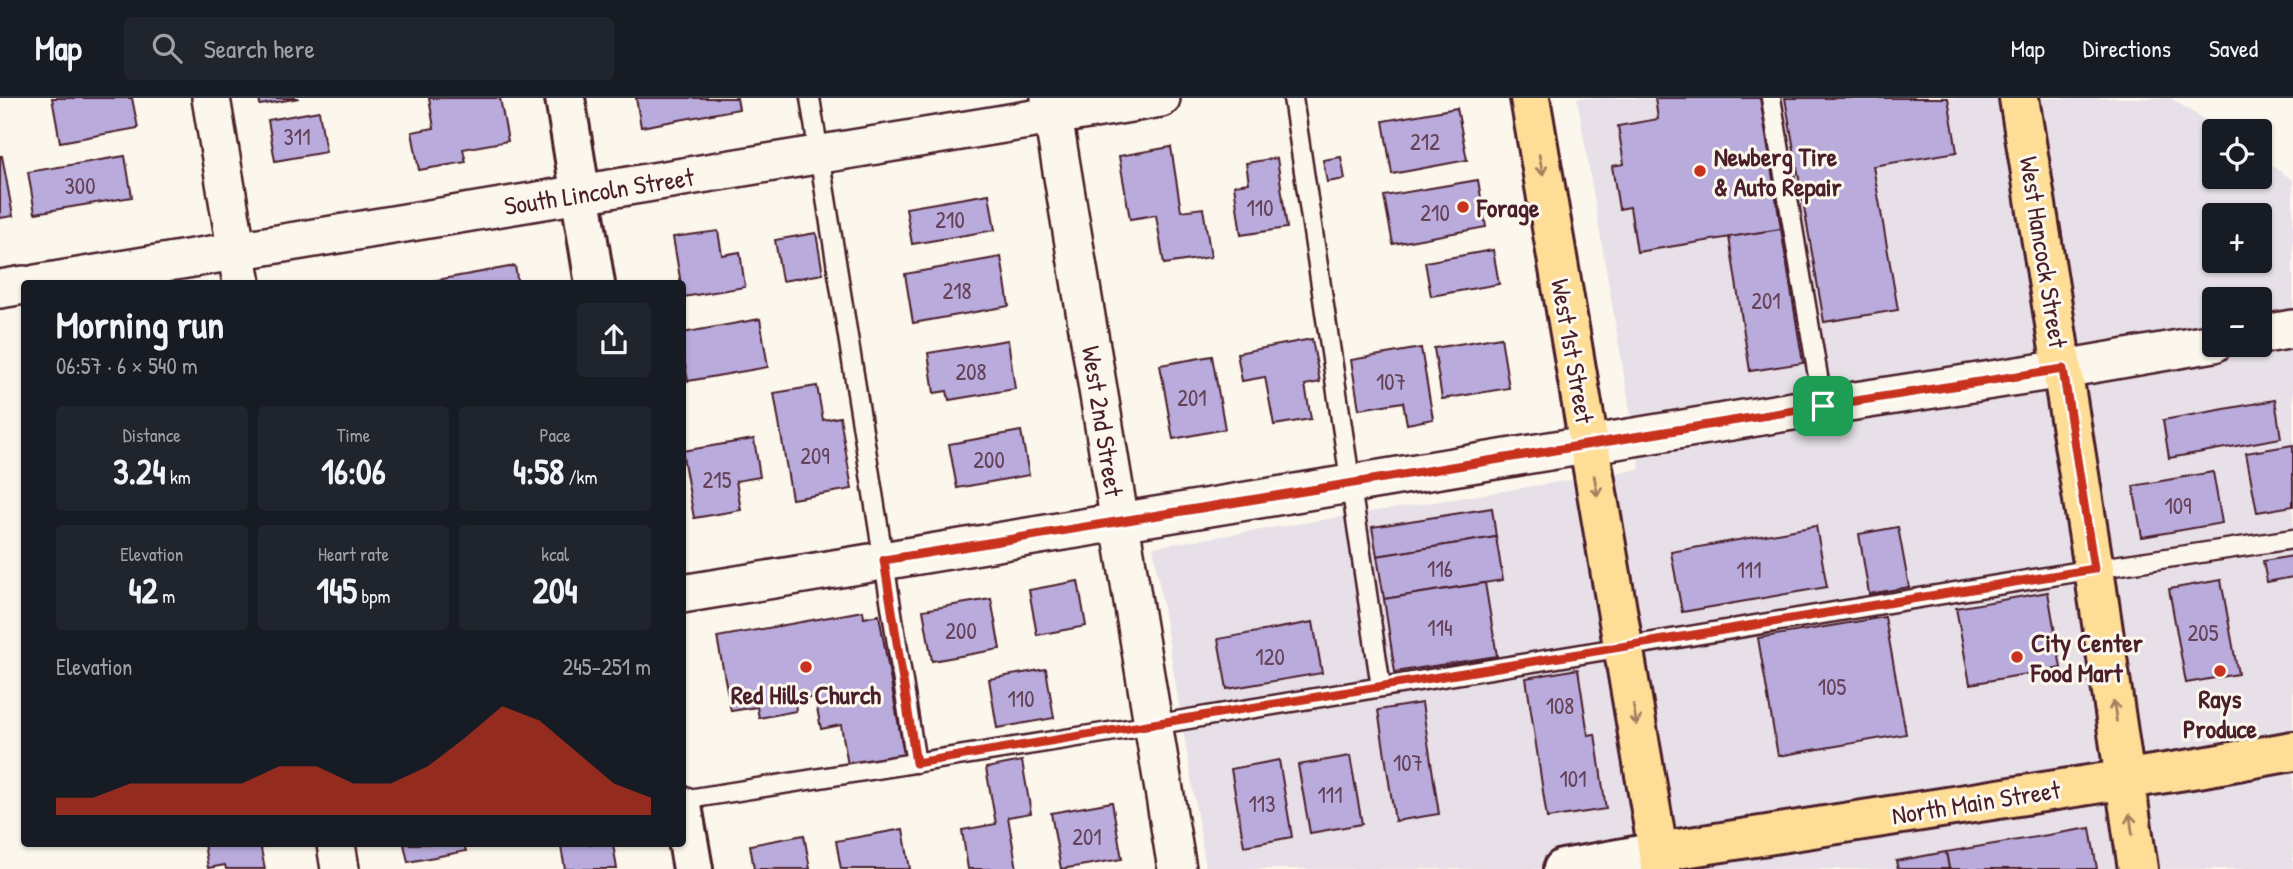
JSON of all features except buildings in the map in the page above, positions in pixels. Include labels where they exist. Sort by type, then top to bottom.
[{"type":"main road","name":"West 1st Street","points":[[1530,98],[1660,860]]},
{"type":"main road","name":"West Hancock Street","points":[[2020,98],[2138,869]]},
{"type":"main road","name":"North Main Street","points":[[1660,860],[2293,751]]},
{"type":"street","points":[[211,98],[239,267]]},
{"type":"street","points":[[565,98],[594,280]]},
{"type":"street","name":"South Lincoln Street","points":[[84,280],[239,267],[580,194],[819,155],[1052,107],[1161,98]]},
{"type":"street","name":"West 2nd Street","points":[[1052,107],[1177,869]]},
{"type":"street","points":[[0,289],[21,286]]},
{"type":"street","points":[[2272,333],[2293,329]]},
{"type":"street","points":[[686,593],[2202,345]]},
{"type":"street","points":[[686,829],[693,869]]},
{"type":"street","points":[[336,847],[340,869]]},
{"type":"street","points":[[1563,869],[1660,860]]},
{"type":"lane","points":[[810,98],[916,763]]},
{"type":"lane","points":[[1293,98],[1381,687]]},
{"type":"lane","points":[[1772,98],[1823,406]]},
{"type":"lane","points":[[686,799],[2094,569],[2293,539]]},
{"type":"shaded area","points":[[1577,98],[2171,98],[2203,119],[2202,189],[2272,189],[2272,166],[2293,180],[2293,869],[1206,869],[1153,547],[1640,469]]},
{"type":"place","name":"Newberg Tire & Auto Repair","points":[[1700,171]]},
{"type":"place","name":"Forage","points":[[1463,207]]},
{"type":"place","name":"City Center Food Mart","points":[[2017,657]]},
{"type":"place","name":"Red Hills Church","points":[[806,667]]},
{"type":"place","name":"Rays Produce","points":[[2220,671]]},
{"type":"route","points":[[2063,369],[2094,569],[916,763],[884,560],[1823,406],[2063,369]]}]
